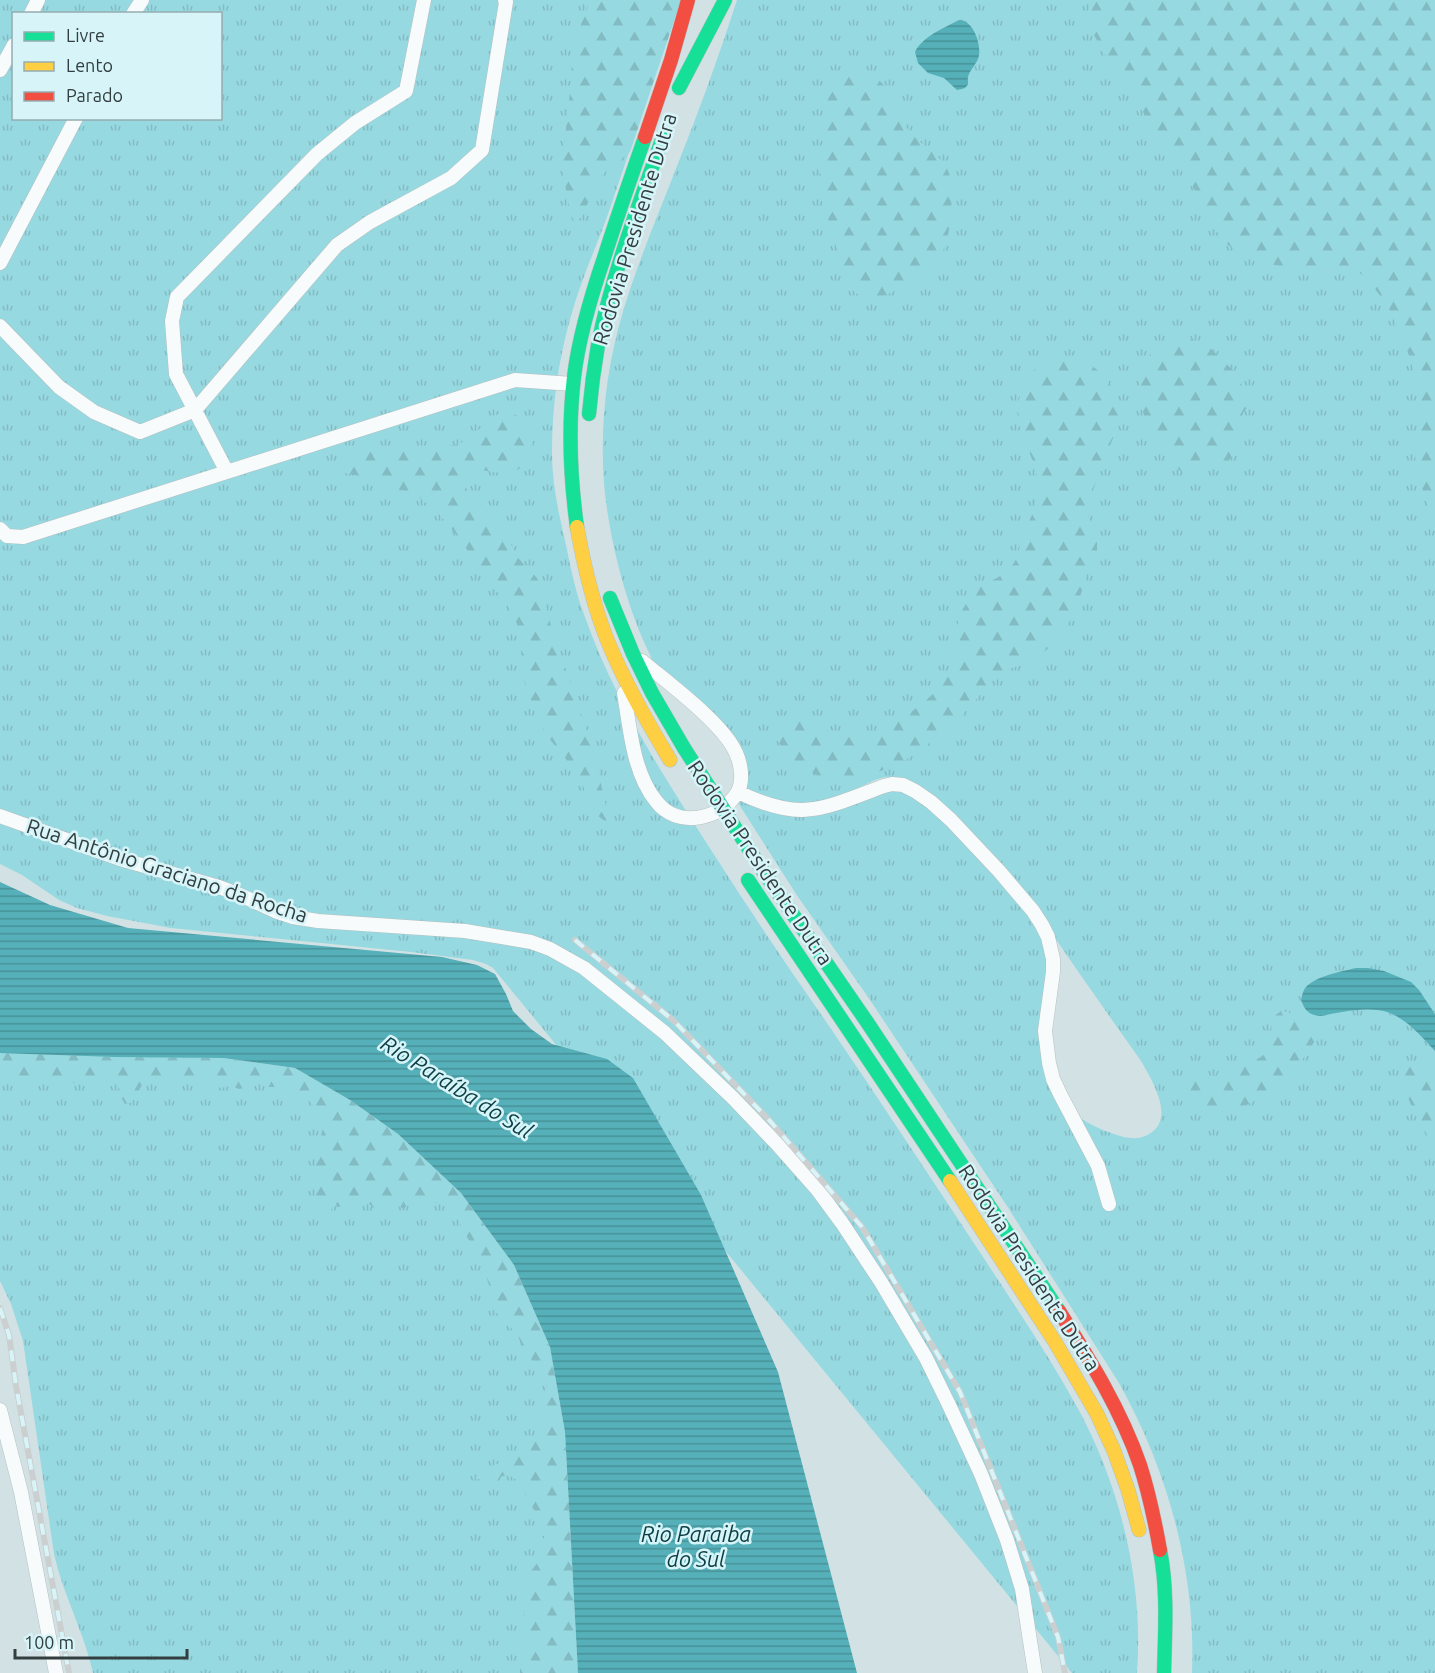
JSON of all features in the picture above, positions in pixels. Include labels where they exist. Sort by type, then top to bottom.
[{"type":"highway","name":"Rodovia Presidente Dutra","points":[[673,764],[638,705],[608,641],[589,582],[578,534],[570,454],[573,384],[580,338],[595,285],[675,47],[688,0]]},
{"type":"highway","name":"Rodovia Presidente Dutra","points":[[700,20],[677,94],[725,0]]},
{"type":"highway","name":"Rodovia Presidente Dutra","points":[[588,430],[590,387],[602,322],[668,121]]},
{"type":"highway","name":"Rodovia Presidente Dutra","points":[[607,586],[612,605],[633,654],[652,693],[684,748],[763,871],[867,1022],[1097,1371],[1120,1416],[1140,1466],[1154,1518],[1164,1569],[1166,1612],[1164,1673]]},
{"type":"highway","name":"Rodovia Presidente Dutra","points":[[698,804],[716,832]]},
{"type":"highway","name":"Rodovia Presidente Dutra","points":[[744,876],[910,1120],[1070,1365],[1102,1424],[1124,1477],[1142,1543]]},
{"type":"highway","points":[[1150,1673],[1152,1639]]},
{"type":"street","points":[[227,472],[176,374],[172,321],[177,297],[317,154],[355,123],[406,90],[424,0]]},
{"type":"street","points":[[0,326],[59,387],[94,412],[140,432],[195,410],[337,244],[370,222],[452,178],[482,150],[505,0]]},
{"type":"street","points":[[0,70],[12,49]]},
{"type":"street","points":[[0,263],[75,120]]},
{"type":"street","points":[[0,529],[7,536],[23,537],[515,380],[573,384]]},
{"type":"street","points":[[619,664],[639,769],[656,801],[666,811],[689,819],[699,819],[715,813],[738,792],[741,770],[737,754],[716,725],[633,654]]},
{"type":"street","points":[[738,792],[770,806],[803,810],[834,805],[884,786],[903,785],[923,796],[951,820],[999,871],[1033,910],[1048,937],[1053,972],[1045,1031],[1049,1063],[1060,1094],[1098,1166],[1109,1204]]},
{"type":"street","name":"Rua Antônio Graciano da Rocha","points":[[0,816],[120,860],[219,887],[275,912],[293,917],[318,921],[465,931],[531,942],[550,949],[584,968],[665,1033],[733,1098],[817,1189],[881,1282],[920,1349],[950,1405],[1007,1540],[1022,1589],[1035,1673]]},
{"type":"street","points":[[0,1410],[21,1491],[56,1673]]},
{"type":"green space","points":[[0,0],[681,0],[579,292],[566,333],[559,367],[553,419],[552,465],[558,511],[576,590],[611,679],[659,768],[755,918],[1021,1315],[1092,1435],[1105,1467],[1126,1534],[1137,1604],[1137,1673],[1072,1673],[493,968],[473,960],[171,928],[107,916],[77,908],[59,900],[22,875],[0,864]]},
{"type":"green space","points":[[590,0],[681,0],[630,152],[602,175],[583,215],[573,225],[564,180],[563,155],[572,56]]},
{"type":"green space","points":[[737,0],[1435,0],[1435,1673],[1192,1673],[1189,1597],[1184,1560],[1175,1523],[1152,1451],[1119,1383],[1007,1206],[870,1000],[796,894],[735,798],[739,794],[771,808],[795,813],[835,807],[885,787],[894,786],[908,790],[924,800],[1012,891],[1040,935],[1048,963],[1042,1027],[1043,1048],[1052,1085],[1061,1100],[1075,1114],[1092,1125],[1123,1137],[1140,1138],[1157,1127],[1161,1119],[1159,1099],[1151,1078],[1033,903],[988,851],[946,810],[907,782],[892,777],[875,780],[824,803],[803,807],[771,802],[741,790],[744,767],[734,743],[707,713],[660,674],[642,637],[621,576],[605,494],[603,427],[611,359],[634,277],[701,104]]},
{"type":"green space","points":[[1089,0],[1435,0],[1435,529],[1416,469],[1415,451],[1421,417],[1419,394],[1406,347],[1387,304],[1365,277],[1354,269],[1343,267],[1305,273],[1239,254],[1226,243],[1216,230],[1203,203],[1104,53],[1089,26]]},
{"type":"green space","points":[[845,68],[865,73],[882,83],[909,131],[937,155],[946,167],[951,180],[950,220],[942,253],[933,266],[921,276],[879,297],[867,298],[850,288],[841,268],[834,236],[820,194],[819,175],[827,144],[822,103],[824,90],[832,76]]},
{"type":"green space","points":[[1175,338],[1192,339],[1210,348],[1241,378],[1242,393],[1249,406],[1243,415],[1246,431],[1231,458],[1221,465],[1202,459],[1183,473],[1177,466],[1172,453],[1154,442],[1143,410],[1139,385],[1145,361],[1162,344]]},
{"type":"green space","points":[[1072,356],[1091,365],[1112,387],[1116,396],[1118,418],[1114,435],[1088,502],[1087,513],[1097,542],[1097,558],[1087,574],[1076,610],[1068,624],[1051,646],[1040,655],[1006,670],[992,681],[951,728],[909,758],[853,781],[840,781],[814,774],[789,759],[776,738],[776,723],[787,716],[804,715],[837,735],[860,736],[887,727],[914,710],[944,682],[954,664],[957,626],[963,609],[980,587],[1008,570],[1016,560],[1023,534],[1036,504],[1037,474],[1018,419],[1017,409],[1023,386],[1027,378],[1043,363],[1059,357]]},
{"type":"green space","points":[[503,412],[512,413],[526,423],[532,437],[530,454],[519,469],[498,473],[469,468],[464,473],[463,480],[467,490],[500,525],[519,559],[537,578],[542,589],[551,626],[594,752],[610,825],[598,816],[578,776],[547,736],[534,710],[524,679],[519,630],[513,613],[454,532],[439,514],[419,497],[380,481],[331,470],[373,449],[455,445],[468,440],[492,417]]},
{"type":"green space","points":[[1283,1011],[1303,1020],[1311,1027],[1317,1038],[1300,1062],[1274,1089],[1243,1107],[1219,1113],[1201,1108],[1187,1097],[1185,1090],[1190,1080],[1226,1072],[1241,1063],[1260,1058],[1268,1051],[1273,1019],[1276,1014]]},
{"type":"green space","points":[[0,1053],[223,1058],[398,1134],[550,1347],[578,1673],[93,1673],[54,1554],[23,1341],[11,1304],[0,1281]]},
{"type":"green space","points":[[0,1053],[223,1058],[295,1068],[350,1100],[398,1134],[461,1193],[514,1265],[550,1347],[565,1432],[578,1673],[520,1673],[520,1659],[526,1646],[518,1628],[531,1597],[524,1580],[538,1562],[537,1557],[546,1525],[514,1478],[504,1476],[493,1483],[475,1478],[487,1468],[515,1457],[537,1438],[549,1375],[533,1366],[531,1358],[522,1348],[519,1338],[508,1322],[491,1306],[491,1291],[483,1267],[456,1216],[449,1208],[422,1196],[424,1204],[420,1212],[407,1205],[404,1209],[398,1206],[394,1210],[385,1204],[381,1210],[368,1203],[337,1207],[335,1201],[329,1215],[320,1197],[316,1194],[319,1186],[319,1171],[316,1165],[320,1144],[323,1142],[321,1136],[325,1120],[309,1101],[298,1101],[282,1087],[267,1087],[253,1077],[243,1082],[244,1088],[239,1089],[219,1088],[206,1081],[157,1078],[144,1083],[136,1097],[130,1103],[125,1104],[117,1082],[112,1078],[105,1083],[91,1085],[82,1085],[57,1078],[45,1083],[31,1077],[34,1081],[33,1085],[12,1078],[8,1080],[0,1075]]},
{"type":"green space","points":[[1408,1065],[1435,1068],[1435,1148],[1405,1090],[1403,1073]]},
{"type":"water","points":[[959,20],[972,28],[979,50],[978,58],[968,77],[968,84],[957,90],[944,78],[928,73],[918,63],[915,52],[928,37]]},
{"type":"water","name":"Rio Paraiba do Sul","points":[[0,882],[50,905],[128,928],[442,957],[477,965],[495,974],[513,1011],[531,1029],[552,1044],[607,1059],[633,1078],[701,1195],[778,1372],[857,1673],[578,1673],[565,1432],[550,1347],[514,1265],[461,1193],[398,1134],[350,1100],[295,1068],[223,1058],[0,1053]]},
{"type":"water","points":[[1356,968],[1384,971],[1411,982],[1419,990],[1435,1014],[1435,1051],[1407,1023],[1387,1012],[1379,1010],[1345,1011],[1321,1016],[1313,1015],[1306,1010],[1301,1000],[1304,990],[1310,983],[1330,974]]},
{"type":"railway","points":[[575,940],[674,1021],[770,1121],[862,1227],[960,1392],[1058,1637],[1065,1673]]},
{"type":"railway","points":[[0,1308],[9,1335],[16,1386],[69,1673]]},
{"type":"traffic: fast","points":[[679,88],[725,0]]},
{"type":"traffic: fast","points":[[577,527],[570,433],[576,362],[595,287],[645,137]]},
{"type":"traffic: fast","points":[[589,414],[604,318],[627,240],[663,137]]},
{"type":"traffic: fast","points":[[610,598],[652,693],[684,748]]},
{"type":"traffic: fast","points":[[684,748],[763,871]]},
{"type":"traffic: fast","points":[[763,871],[867,1022],[1059,1311]]},
{"type":"traffic: fast","points":[[748,880],[950,1181]]},
{"type":"traffic: fast","points":[[1160,1550],[1165,1596],[1164,1673]]},
{"type":"traffic: slow","points":[[577,527],[590,585],[608,642],[637,702],[670,760]]},
{"type":"traffic: slow","points":[[950,1181],[1055,1342],[1097,1414],[1114,1451],[1139,1530]]},
{"type":"traffic: jam","points":[[645,137],[688,0]]},
{"type":"traffic: jam","points":[[1059,1311],[1104,1386],[1124,1425],[1140,1465],[1160,1550]]},
{"type":"water label","name":"Rio Paraíba do Sul","points":[[457,1087]]}]
